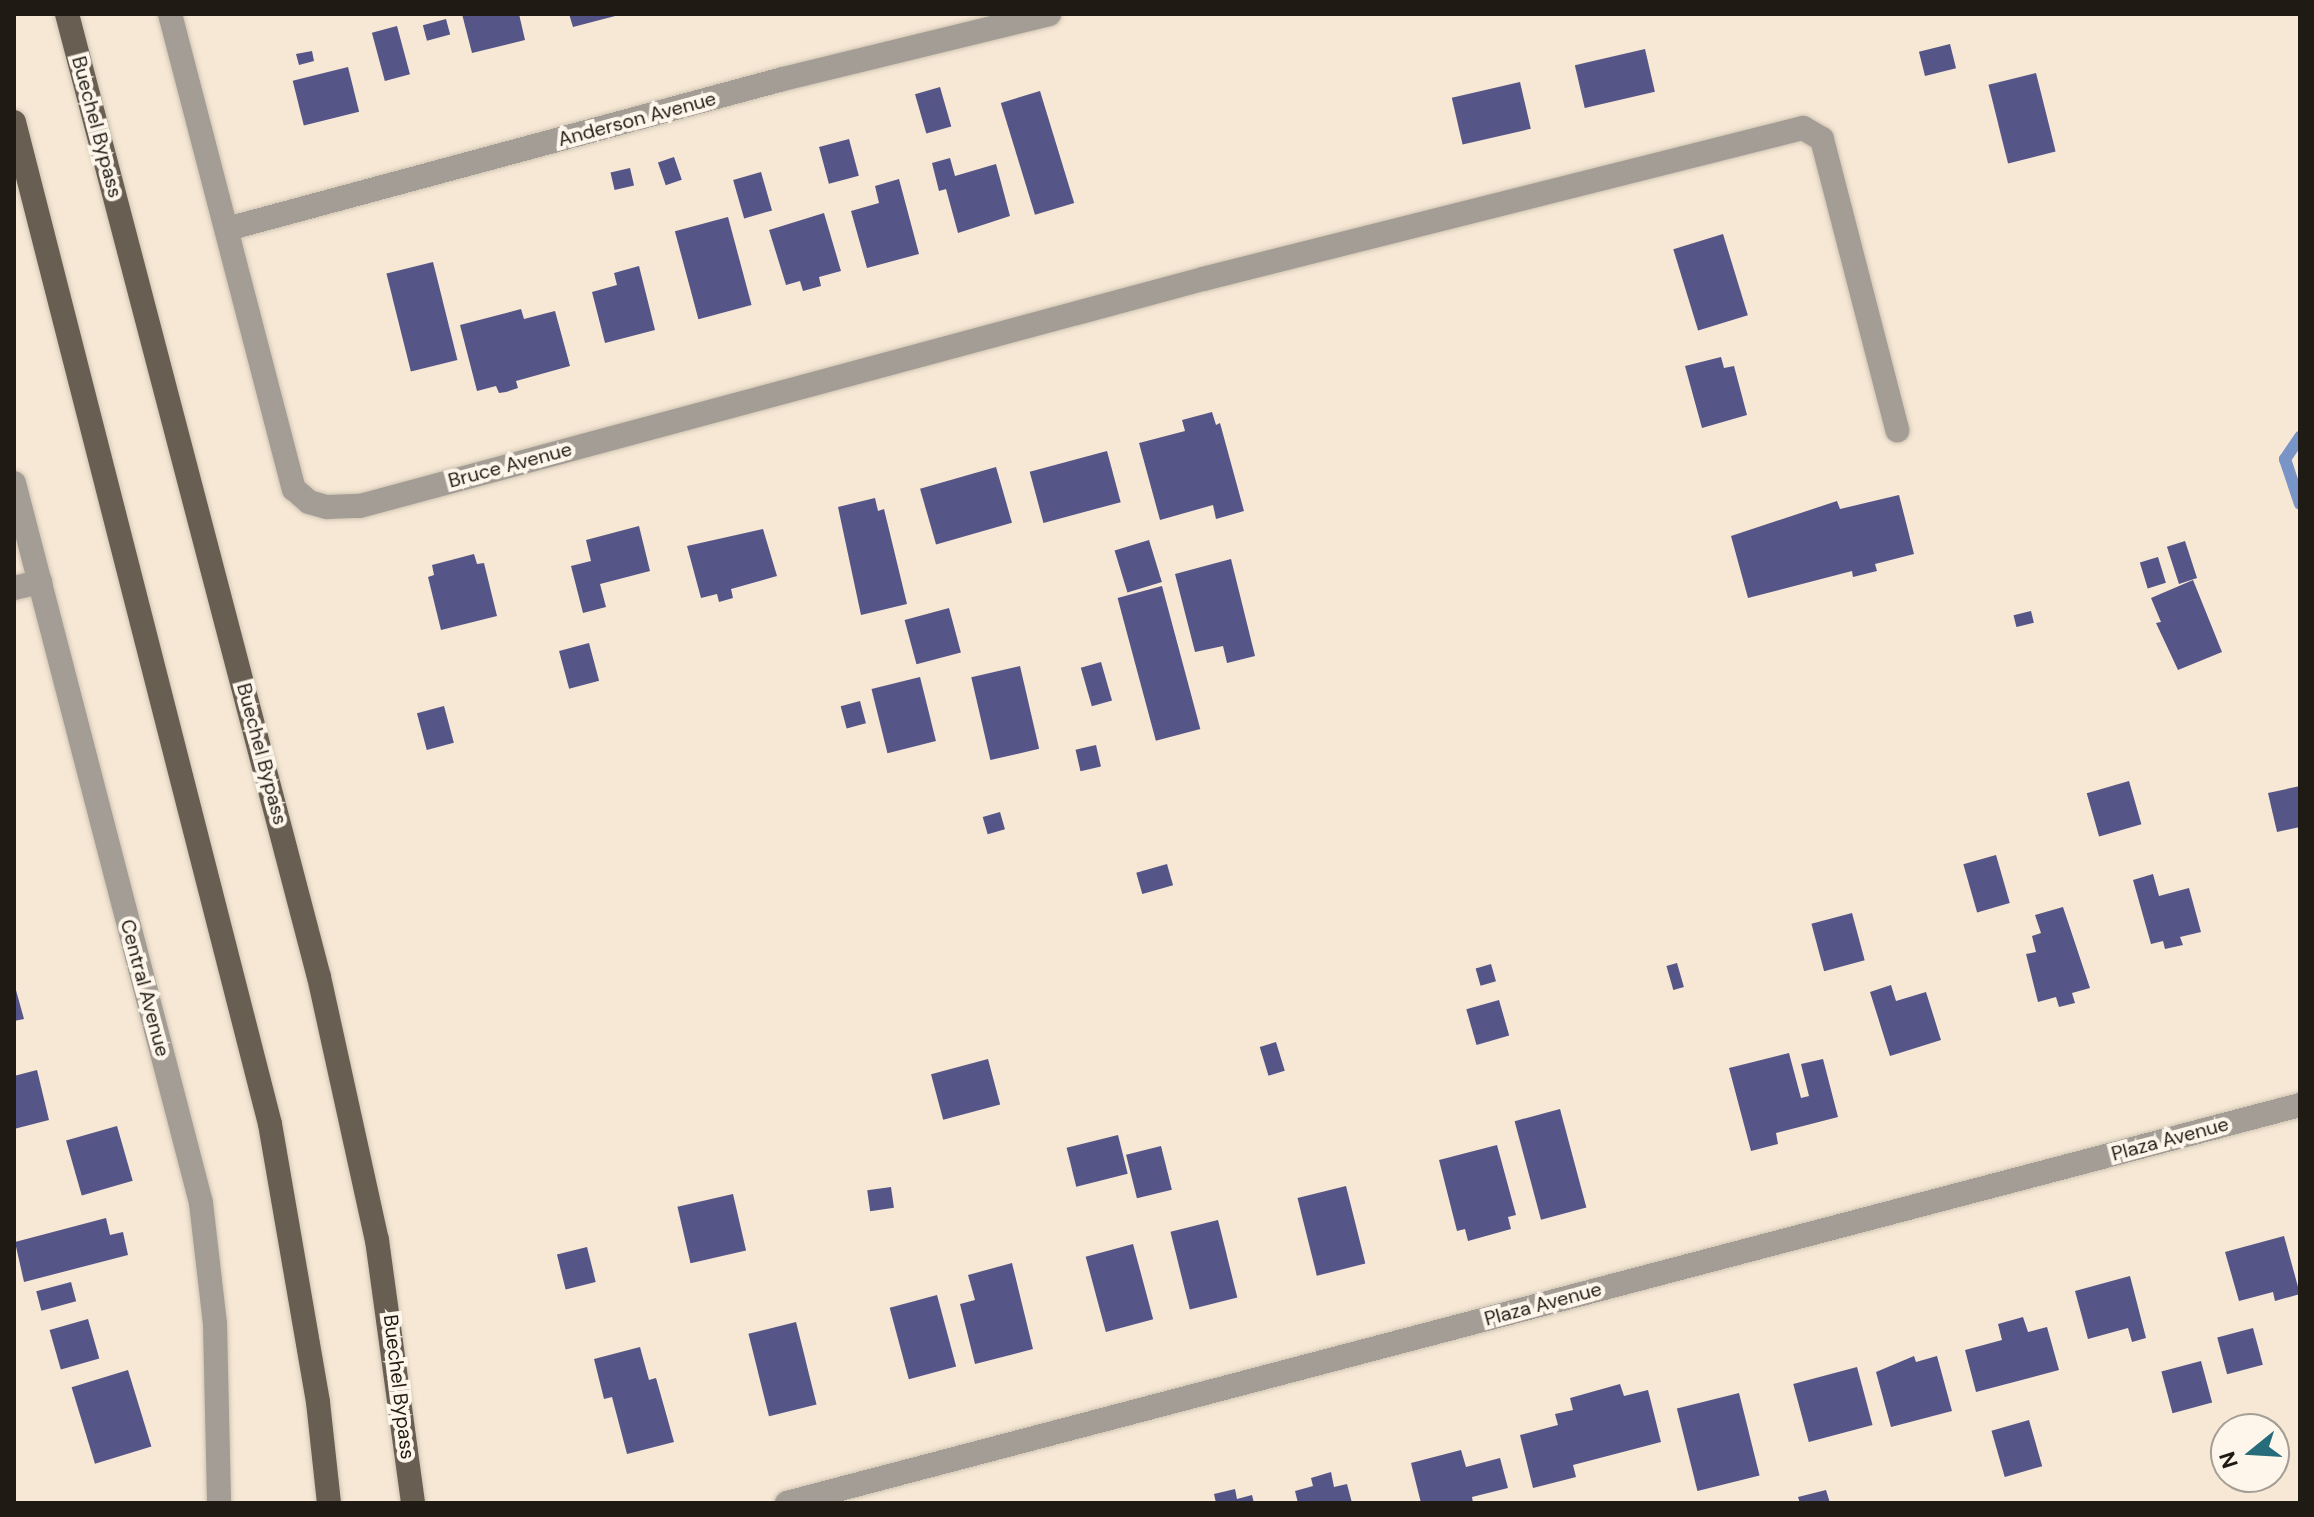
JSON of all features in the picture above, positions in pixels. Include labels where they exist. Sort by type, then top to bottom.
[{"type":"main road","name":"Buechel Bypass","points":[[67,14],[319,977],[379,1255],[413,1503]]},
{"type":"main road","points":[[14,122],[267,1109],[318,1402],[329,1503]]},
{"type":"street","name":"Bruce Avenue","points":[[170,14],[294,489],[309,502],[327,507],[360,506],[1203,279],[1803,128],[1822,139],[1897,430]]},
{"type":"street","name":"Anderson Avenue","points":[[227,229],[783,79],[1049,14]]},
{"type":"street","name":"Central Avenue","points":[[14,483],[201,1203],[215,1324],[219,1503]]},
{"type":"street","points":[[14,588],[40,582]]},
{"type":"street","name":"Plaza Avenue","points":[[787,1503],[2300,1105]]},
{"type":"building","points":[[462,14],[519,14],[525,40],[472,53]]},
{"type":"building","points":[[569,14],[619,14],[619,15],[573,27]]},
{"type":"building","points":[[446,19],[450,34],[427,41],[423,25]]},
{"type":"building","points":[[397,26],[410,74],[385,81],[372,33]]},
{"type":"building","points":[[1950,44],[1956,68],[1925,76],[1919,52]]},
{"type":"building","points":[[1645,49],[1655,92],[1585,108],[1575,65]]},
{"type":"building","points":[[312,51],[314,61],[299,65],[296,54]]},
{"type":"building","points":[[348,67],[359,112],[304,125],[293,81]]},
{"type":"building","points":[[2036,73],[2056,152],[2008,163],[1988,85]]},
{"type":"building","points":[[1520,82],[1531,129],[1463,145],[1452,98]]},
{"type":"building","points":[[940,87],[951,126],[926,134],[915,94]]},
{"type":"building","points":[[1040,91],[1074,203],[1035,215],[1001,103]]},
{"type":"building","points":[[849,139],[859,176],[829,184],[819,147]]},
{"type":"building","points":[[674,157],[682,180],[666,185],[658,163]]},
{"type":"building","points":[[950,158],[955,176],[996,164],[1010,216],[958,233],[946,189],[939,191],[932,163]]},
{"type":"building","points":[[630,168],[634,186],[615,190],[611,172]]},
{"type":"building","points":[[761,172],[772,210],[744,218],[733,180]]},
{"type":"building","points":[[899,179],[919,254],[867,268],[851,211],[879,203],[875,186]]},
{"type":"building","points":[[824,213],[841,271],[819,277],[821,286],[803,291],[800,281],[786,285],[769,230]]},
{"type":"building","points":[[728,217],[752,305],[698,319],[675,231]]},
{"type":"building","points":[[1723,234],[1748,315],[1698,330],[1673,249]]},
{"type":"building","points":[[433,262],[457,360],[411,372],[386,274]]},
{"type":"building","points":[[639,266],[655,330],[605,343],[592,292],[617,285],[614,273]]},
{"type":"building","points":[[521,309],[524,319],[555,311],[570,366],[516,381],[518,388],[506,392],[499,393],[496,386],[477,391],[460,325]]},
{"type":"building","points":[[1721,357],[1724,368],[1734,366],[1747,415],[1702,428],[1685,366]]},
{"type":"building","points":[[1212,412],[1216,425],[1220,423],[1244,511],[1216,519],[1213,505],[1160,520],[1139,443],[1185,431],[1182,420]]},
{"type":"building","points":[[1107,451],[1121,502],[1043,523],[1030,472]]},
{"type":"building","points":[[996,467],[1012,523],[936,545],[920,489]]},
{"type":"building","points":[[1899,495],[1914,554],[1875,564],[1877,571],[1853,577],[1852,571],[1748,598],[1731,536],[1837,501],[1840,509]]},
{"type":"building","points":[[875,498],[878,511],[884,509],[907,604],[861,615],[838,507]]},
{"type":"building","points":[[639,526],[650,571],[600,584],[606,607],[583,613],[571,566],[591,561],[586,540]]},
{"type":"building","points":[[763,529],[777,576],[731,589],[733,598],[719,602],[717,594],[701,598],[687,546]]},
{"type":"building","points":[[1149,540],[1162,582],[1127,593],[1115,551]]},
{"type":"building","points":[[2185,541],[2197,578],[2179,584],[2167,547]]},
{"type":"building","points":[[474,554],[477,564],[484,563],[497,616],[441,630],[428,577],[434,575],[432,565]]},
{"type":"building","points":[[2158,557],[2166,583],[2148,588],[2140,563]]},
{"type":"building","points":[[1231,559],[1255,656],[1227,663],[1223,646],[1195,652],[1175,574]]},
{"type":"building","points":[[2193,580],[2222,652],[2178,670],[2156,623],[2161,622],[2151,598]]},
{"type":"building","points":[[1162,586],[1200,729],[1156,741],[1118,598]]},
{"type":"building","points":[[949,608],[961,652],[916,664],[905,620]]},
{"type":"building","points":[[2031,611],[2034,623],[2016,627],[2014,615]]},
{"type":"building","points":[[589,643],[599,681],[569,689],[559,651]]},
{"type":"building","points":[[1101,662],[1112,700],[1092,706],[1081,668]]},
{"type":"building","points":[[1020,666],[1039,749],[990,760],[971,677]]},
{"type":"building","points":[[920,677],[936,741],[887,753],[871,689]]},
{"type":"building","points":[[860,701],[866,723],[847,728],[841,706]]},
{"type":"building","points":[[444,706],[454,743],[427,750],[417,713]]},
{"type":"building","points":[[1096,745],[1101,766],[1080,771],[1076,750]]},
{"type":"building","points":[[2129,781],[2141,824],[2099,836],[2087,793]]},
{"type":"building","points":[[2300,786],[2300,827],[2277,832],[2268,793]]},
{"type":"building","points":[[1000,812],[1005,829],[988,834],[983,817]]},
{"type":"building","points":[[1996,855],[2010,903],[1977,912],[1963,864]]},
{"type":"building","points":[[1167,864],[1173,885],[1142,894],[1136,873]]},
{"type":"building","points":[[2153,874],[2159,896],[2189,888],[2201,932],[2180,937],[2183,945],[2165,949],[2163,941],[2151,944],[2133,880]]},
{"type":"building","points":[[2063,907],[2090,988],[2072,993],[2075,1003],[2059,1007],[2056,997],[2038,1002],[2026,954],[2036,952],[2032,936],[2041,933],[2035,915]]},
{"type":"building","points":[[1852,913],[1865,960],[1824,971],[1811,924]]},
{"type":"building","points":[[1677,963],[1684,987],[1673,990],[1666,966]]},
{"type":"building","points":[[1491,964],[1496,981],[1481,986],[1476,968]]},
{"type":"building","points":[[14,983],[24,1019],[14,1021]]},
{"type":"building","points":[[1891,985],[1896,1001],[1926,992],[1941,1040],[1890,1056],[1870,992]]},
{"type":"building","points":[[1499,1000],[1509,1036],[1477,1045],[1466,1009]]},
{"type":"building","points":[[1276,1042],[1285,1071],[1269,1076],[1260,1047]]},
{"type":"building","points":[[1789,1053],[1801,1098],[1809,1096],[1801,1064],[1823,1059],[1838,1117],[1776,1133],[1778,1144],[1751,1151],[1729,1068]]},
{"type":"building","points":[[988,1059],[1000,1104],[943,1120],[931,1074]]},
{"type":"building","points":[[37,1070],[49,1120],[14,1129],[14,1076]]},
{"type":"building","points":[[1560,1109],[1586,1208],[1541,1220],[1515,1121]]},
{"type":"building","points":[[117,1126],[133,1181],[82,1195],[66,1141]]},
{"type":"building","points":[[1118,1135],[1128,1174],[1076,1187],[1067,1148]]},
{"type":"building","points":[[1497,1145],[1516,1215],[1508,1217],[1511,1229],[1468,1241],[1465,1229],[1457,1231],[1439,1160]]},
{"type":"building","points":[[1161,1146],[1172,1190],[1137,1198],[1126,1155]]},
{"type":"building","points":[[1346,1186],[1365,1264],[1317,1276],[1297,1198]]},
{"type":"building","points":[[891,1187],[894,1208],[870,1211],[867,1190]]},
{"type":"building","points":[[733,1194],[746,1251],[691,1263],[677,1207]]},
{"type":"building","points":[[106,1218],[110,1235],[123,1232],[128,1255],[24,1282],[15,1242]]},
{"type":"building","points":[[1218,1220],[1237,1298],[1190,1309],[1170,1232]]},
{"type":"building","points":[[2284,1236],[2300,1294],[2275,1301],[2273,1292],[2239,1301],[2225,1252]]},
{"type":"building","points":[[1133,1244],[1153,1319],[1106,1332],[1086,1257]]},
{"type":"building","points":[[587,1247],[596,1282],[566,1289],[557,1254]]},
{"type":"building","points":[[1012,1263],[1033,1349],[975,1364],[960,1304],[975,1300],[968,1275]]},
{"type":"building","points":[[2130,1276],[2146,1338],[2132,1342],[2128,1328],[2088,1339],[2075,1291]]},
{"type":"building","points":[[71,1282],[76,1301],[41,1311],[36,1291]]},
{"type":"building","points":[[937,1295],[956,1366],[909,1379],[890,1308]]},
{"type":"building","points":[[2023,1317],[2028,1332],[2047,1327],[2059,1370],[1976,1392],[1965,1350],[2002,1340],[1998,1324]]},
{"type":"building","points":[[88,1319],[99,1358],[61,1369],[50,1330]]},
{"type":"building","points":[[796,1322],[817,1404],[769,1416],[748,1334]]},
{"type":"building","points":[[2253,1328],[2263,1365],[2227,1374],[2217,1338]]},
{"type":"building","points":[[640,1347],[649,1380],[656,1378],[674,1442],[627,1454],[612,1397],[604,1399],[594,1359]]},
{"type":"building","points":[[1914,1356],[1916,1362],[1937,1356],[1952,1411],[1891,1427],[1876,1372]]},
{"type":"building","points":[[2201,1361],[2212,1403],[2173,1413],[2161,1372]]},
{"type":"building","points":[[1857,1367],[1873,1425],[1809,1442],[1793,1384]]},
{"type":"building","points":[[128,1370],[151,1447],[95,1464],[72,1387]]},
{"type":"building","points":[[1620,1384],[1624,1396],[1648,1390],[1661,1442],[1573,1465],[1576,1477],[1533,1488],[1520,1435],[1558,1425],[1555,1414],[1573,1410],[1570,1398]]},
{"type":"building","points":[[1739,1393],[1760,1475],[1697,1491],[1677,1408]]},
{"type":"building","points":[[2029,1420],[2042,1466],[2005,1477],[1992,1431]]},
{"type":"building","points":[[1461,1450],[1466,1467],[1500,1458],[1508,1488],[1472,1497],[1473,1503],[1421,1503],[1411,1463]]},
{"type":"building","points":[[1331,1472],[1334,1487],[1347,1484],[1352,1503],[1298,1503],[1295,1491],[1313,1486],[1311,1478]]},
{"type":"building","points":[[1235,1489],[1237,1499],[1252,1495],[1254,1503],[1216,1503],[1214,1494]]},
{"type":"building","points":[[1826,1490],[1830,1503],[1800,1503],[1798,1497]]},
{"type":"waterway","points":[[2300,437],[2285,459],[2300,504]]}]
